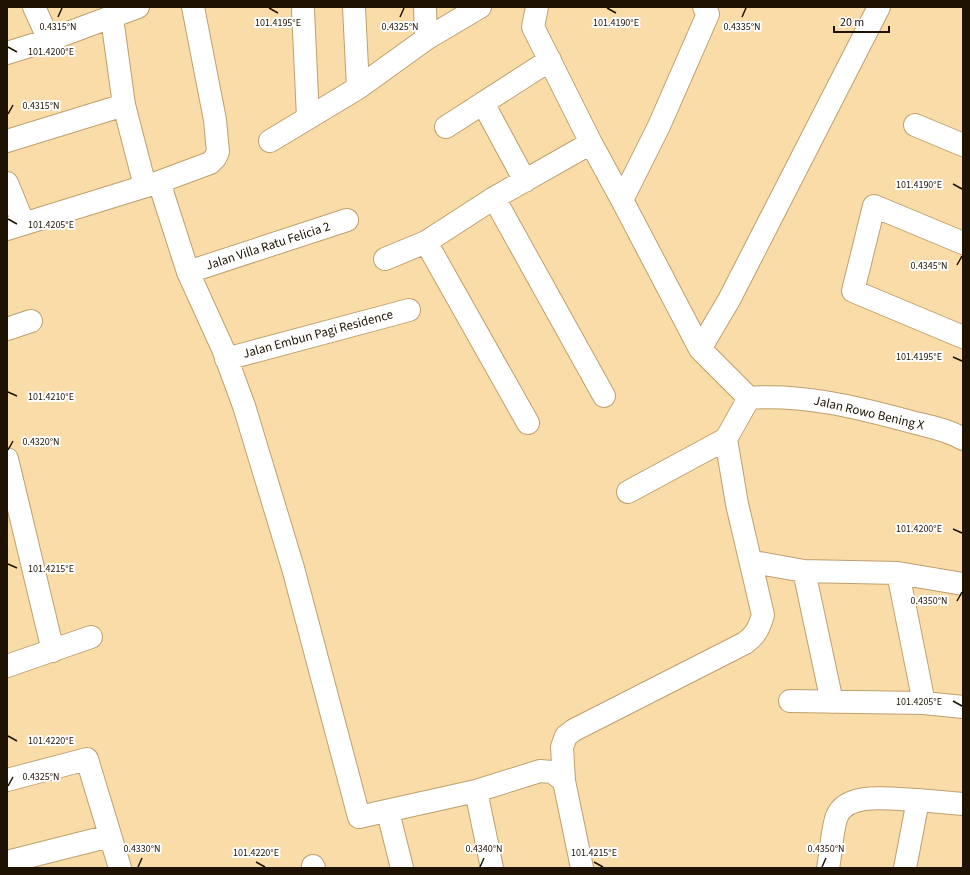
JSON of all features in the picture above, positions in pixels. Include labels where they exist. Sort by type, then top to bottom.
[{"type":"street","points":[[34,7],[49,40]]},
{"type":"street","points":[[7,183],[15,226],[152,184],[210,163],[218,152],[215,120],[193,7]]},
{"type":"street","points":[[354,7],[358,88]]},
{"type":"street","points":[[425,7],[426,39]]},
{"type":"street","points":[[270,141],[358,88],[426,39],[480,7]]},
{"type":"street","points":[[518,7],[535,17],[550,60],[591,143],[700,349],[749,398],[726,439],[628,492]]},
{"type":"street","points":[[700,349],[729,300],[879,7]]},
{"type":"street","points":[[622,200],[659,126],[708,9]]},
{"type":"street","points":[[303,10],[308,118]]},
{"type":"street","points":[[7,53],[49,40],[126,11],[124,105],[152,184],[226,359],[244,406],[293,568],[359,817],[388,812],[476,791],[540,771],[552,772],[564,781]]},
{"type":"street","points":[[446,127],[550,60]]},
{"type":"street","points":[[483,103],[525,181]]},
{"type":"street","points":[[7,141],[124,105]]},
{"type":"street","points":[[915,126],[962,142]]},
{"type":"street","points":[[385,259],[426,242],[494,198],[591,143]]},
{"type":"street","points":[[494,198],[604,396]]},
{"type":"street","points":[[963,242],[874,206],[852,291],[963,337]]},
{"type":"street","name":"Jalan Villa Ratu Felicia 2","points":[[188,272],[346,220]]},
{"type":"street","points":[[426,242],[528,423]]},
{"type":"street","name":"Jalan Embun Pagi Residence","points":[[226,359],[409,310]]},
{"type":"street","points":[[7,329],[31,320]]},
{"type":"street","name":"Jalan Rowo Bening X","points":[[749,398],[769,397],[810,399],[864,409],[936,428],[963,439]]},
{"type":"street","points":[[582,868],[564,781],[562,747],[566,736],[574,730],[745,643],[755,636],[759,627],[762,615],[737,504],[726,439]]},
{"type":"street","points":[[7,459],[53,651]]},
{"type":"street","points":[[759,563],[804,571],[898,573],[963,584]]},
{"type":"street","points":[[804,571],[832,702]]},
{"type":"street","points":[[898,573],[924,703]]},
{"type":"street","points":[[7,666],[91,637]]},
{"type":"street","points":[[790,701],[924,703],[963,707]]},
{"type":"street","points":[[7,780],[87,760],[120,868]]},
{"type":"street","points":[[476,791],[492,868]]},
{"type":"street","points":[[828,868],[837,815],[845,806],[856,800],[866,798],[918,800],[963,804]]},
{"type":"street","points":[[905,868],[918,800]]},
{"type":"street","points":[[388,812],[402,868]]},
{"type":"street","points":[[7,862],[110,836]]}]
